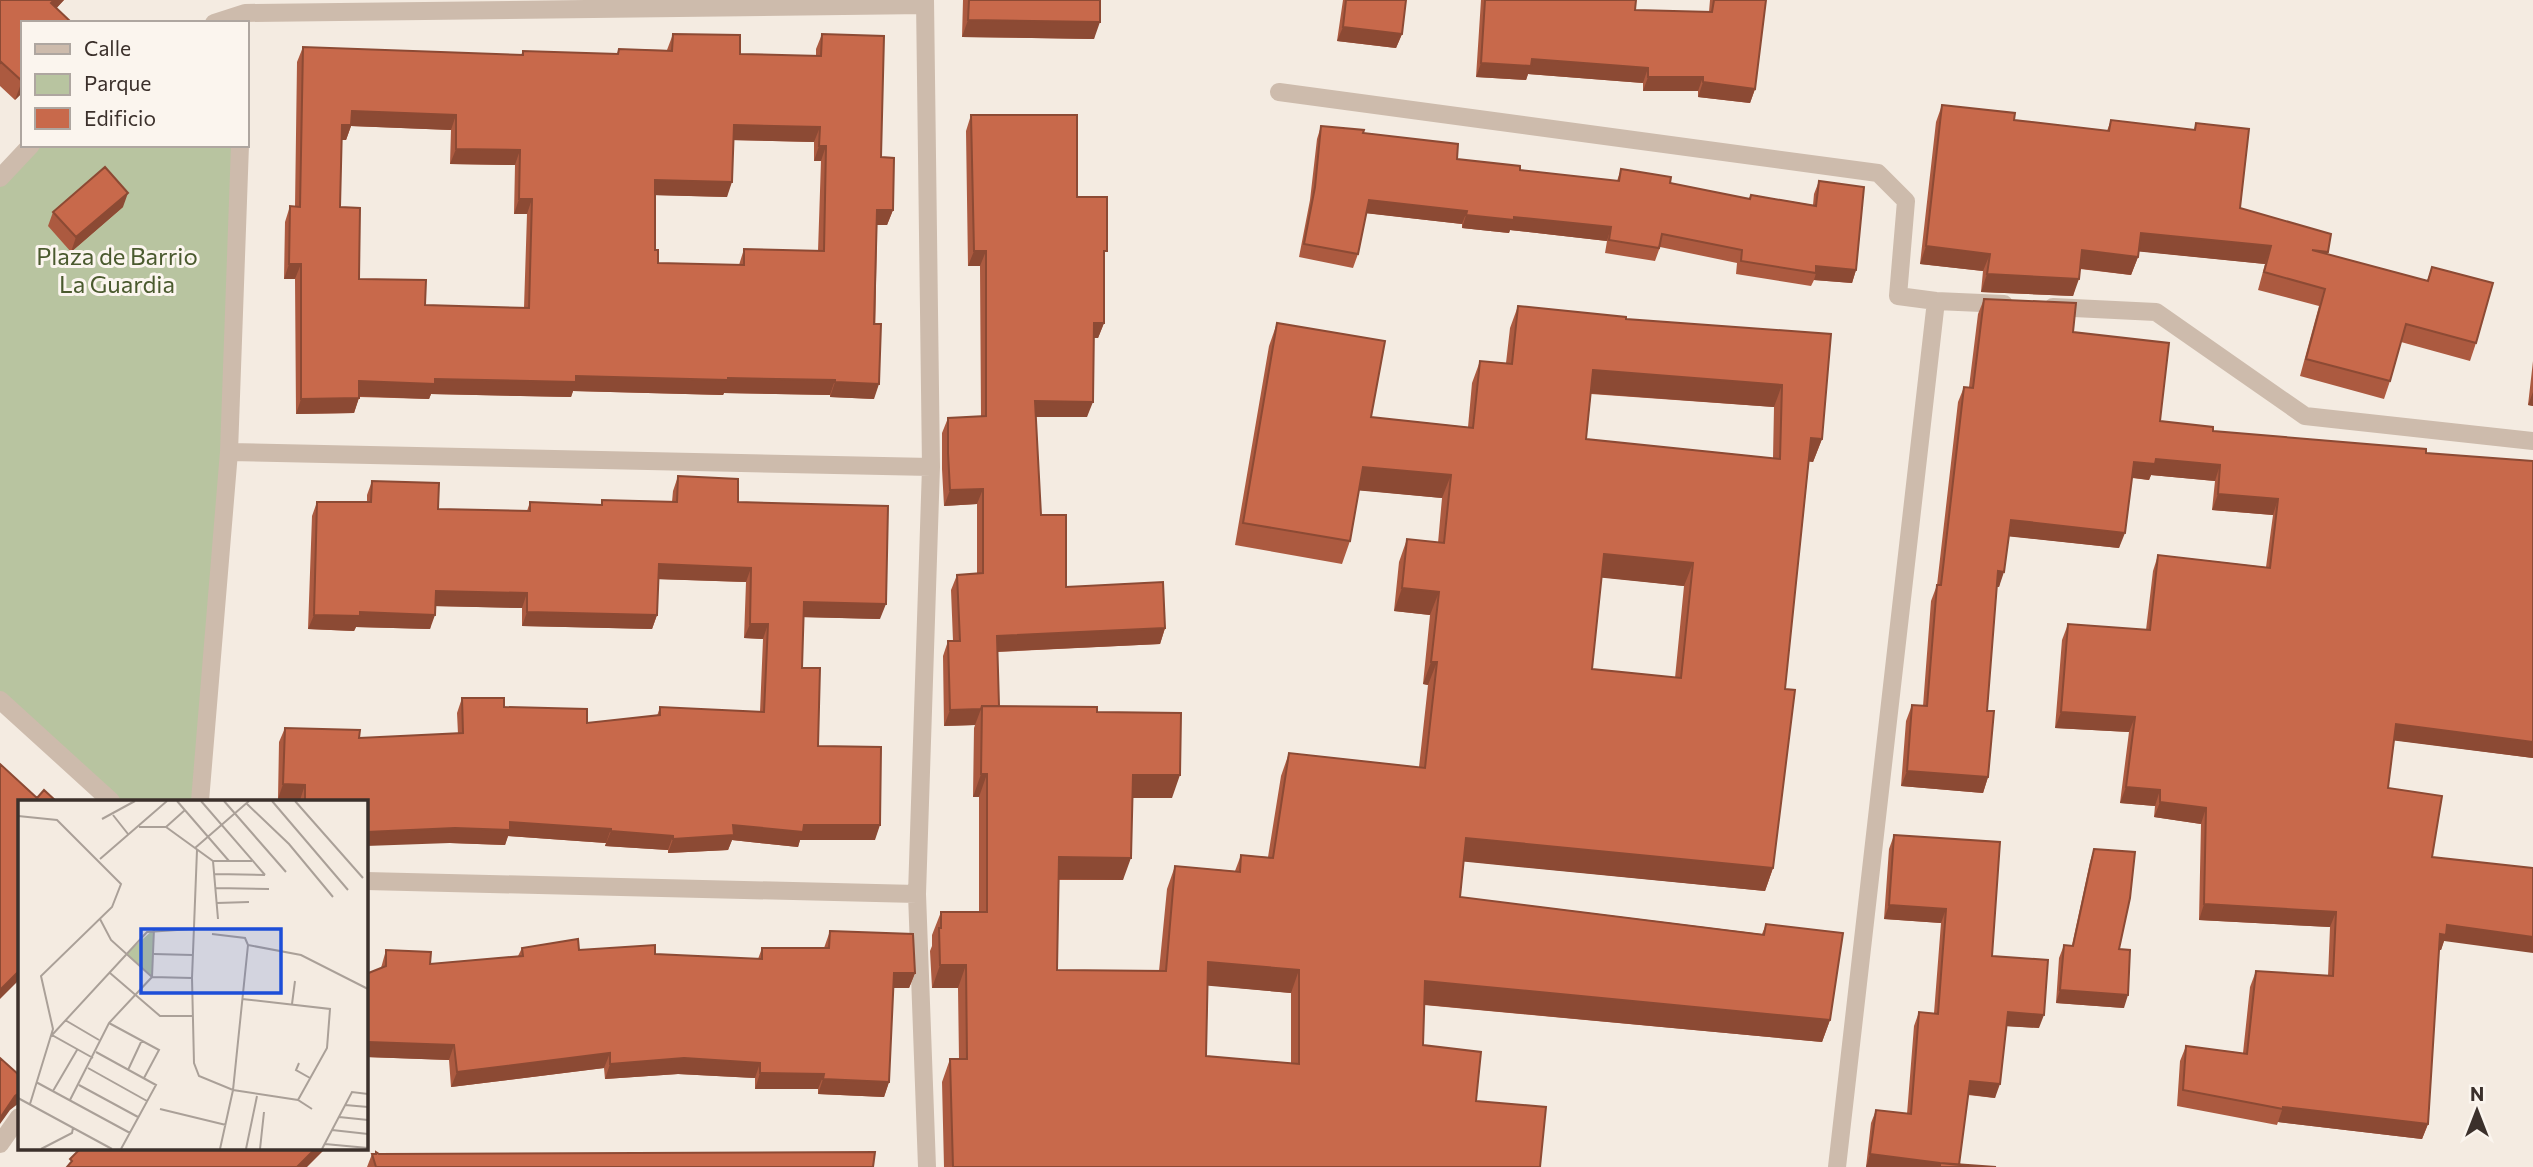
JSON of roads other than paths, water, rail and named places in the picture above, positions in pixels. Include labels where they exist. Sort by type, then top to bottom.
[{"type":"street","points":[[226,21],[244,18],[925,3],[931,467],[917,894],[927,1167]]},
{"type":"street","points":[[1279,92],[1878,173],[1906,201],[1898,296],[1936,301],[2156,312],[2305,416],[2533,441]]},
{"type":"street","points":[[0,178],[29,147]]},
{"type":"street","points":[[200,800],[229,452],[240,147]]},
{"type":"street","points":[[1837,1167],[1936,301]]},
{"type":"street","points":[[229,452],[931,467]]},
{"type":"street","points":[[0,700],[110,800]]},
{"type":"street","points":[[368,881],[917,894]]},
{"type":"street","points":[[0,1144],[18,1118]]},
{"type":"park label","name":"Plaza de Barrio La Guardia","points":[[117,271]]}]
